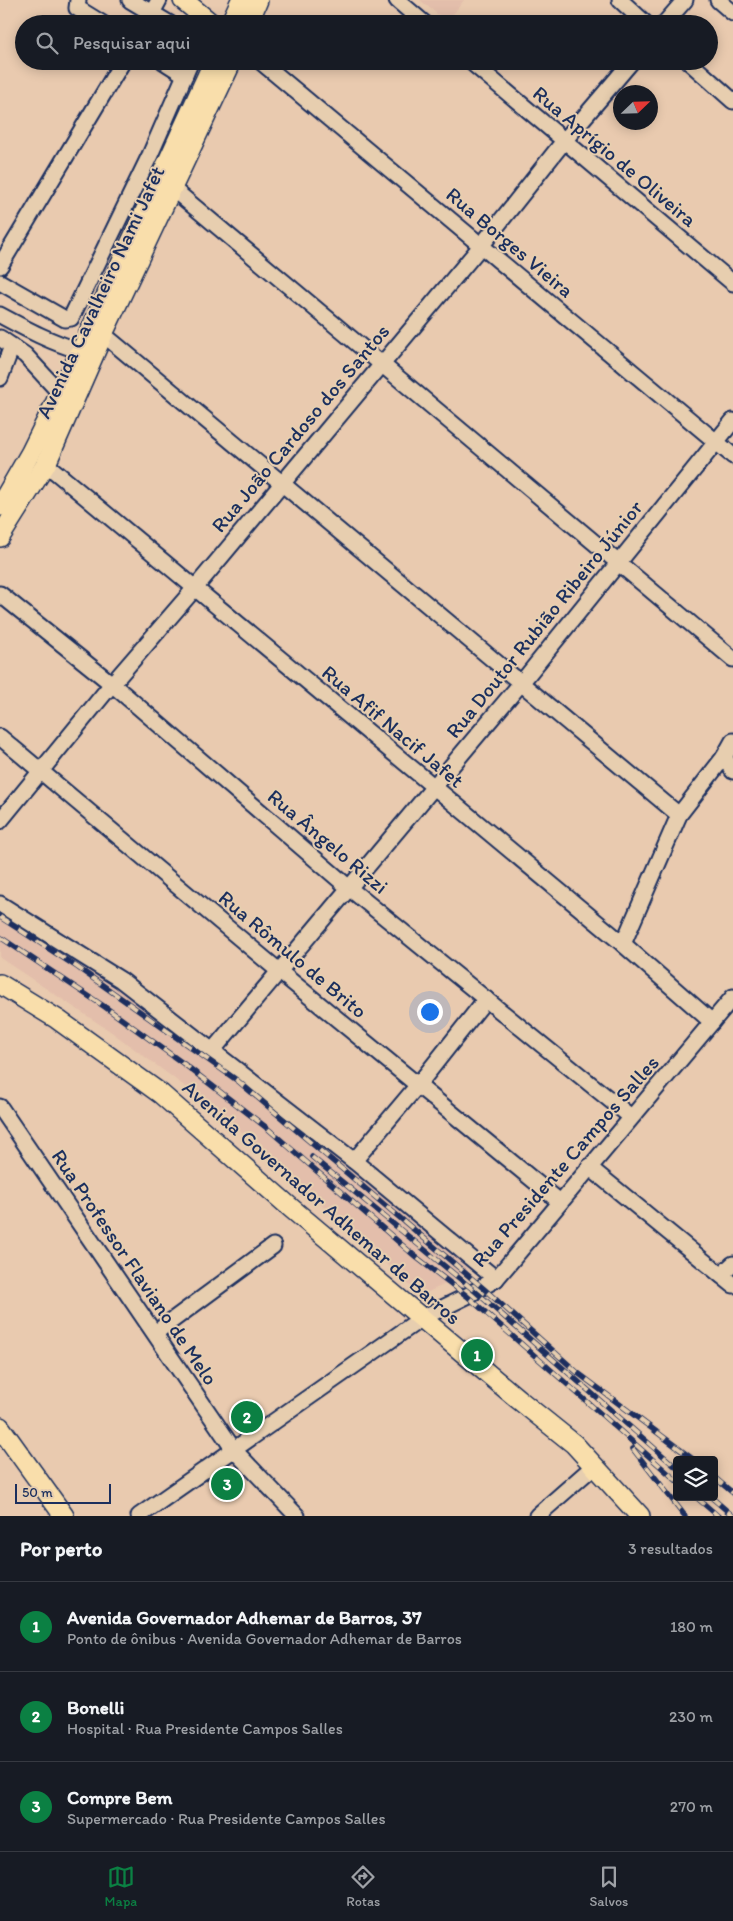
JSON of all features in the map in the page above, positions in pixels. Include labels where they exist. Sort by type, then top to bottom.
[{"type":"main road","points":[[183,0],[201,15]]},
{"type":"main road","points":[[234,15],[241,0]]},
{"type":"main road","points":[[252,15],[258,0]]},
{"type":"main road","name":"Avenida Cavalheiro Nami Jafet","points":[[0,537],[46,464],[96,332],[210,70]]},
{"type":"main road","name":"Avenida Cavalheiro Nami Jafet","points":[[0,506],[31,452],[81,351],[96,332],[173,189],[228,70]]},
{"type":"main road","name":"Avenida Governador Adhemar de Barros","points":[[0,984],[57,1019],[161,1094],[291,1208],[560,1431],[595,1465],[640,1516]]},
{"type":"main road","points":[[0,1427],[64,1516]]},
{"type":"street","points":[[78,0],[77,8],[88,15]]},
{"type":"street","points":[[130,0],[152,12]]},
{"type":"street","points":[[397,0],[414,15]]},
{"type":"street","points":[[620,0],[636,15]]},
{"type":"street","points":[[672,15],[685,0]]},
{"type":"street","points":[[718,0],[733,14]]},
{"type":"street","points":[[0,266],[118,70]]},
{"type":"street","points":[[0,282],[65,319],[71,318],[122,214],[187,70]]},
{"type":"street","name":"Rua Borges Vieira","points":[[271,70],[733,456]]},
{"type":"street","name":"Rua Aprígio de Oliveira","points":[[481,70],[733,283]]},
{"type":"street","name":"Rua João Cardoso dos Santos","points":[[0,821],[112,684],[195,588],[481,246],[564,141],[624,70]]},
{"type":"street","points":[[698,70],[733,101]]},
{"type":"street","points":[[173,189],[733,659]]},
{"type":"street","points":[[0,315],[34,334],[81,351]]},
{"type":"street","points":[[96,332],[282,482],[680,815]]},
{"type":"street","points":[[0,378],[6,342],[25,355],[60,393]]},
{"type":"street","name":"Rua Doutor Rubião Ribeiro Júnior","points":[[213,1050],[522,682],[733,421]]},
{"type":"street","name":"Rua Afif Nacif Jafet","points":[[46,464],[623,944],[712,1022]]},
{"type":"street","name":"Rua Ângelo Rizzi","points":[[0,594],[112,684],[350,888],[631,1117]]},
{"type":"street","name":"Rua Rômulo de Brito","points":[[0,737],[42,770],[280,972],[560,1202]]},
{"type":"street","points":[[623,944],[680,815],[724,757],[733,741]]},
{"type":"street","points":[[724,757],[733,771]]},
{"type":"street","points":[[0,904],[121,980],[354,1161],[496,1279]]},
{"type":"street","name":"Rua Presidente Campos Salles","points":[[139,1516],[422,1318],[467,1296],[496,1279],[733,997]]},
{"type":"street","points":[[354,1161],[418,1085],[486,999]]},
{"type":"street","name":"Rua Professor Flaviano de Melo","points":[[0,1107],[234,1450],[297,1516]]},
{"type":"street","points":[[589,1168],[733,1285]]},
{"type":"street","points":[[155,1333],[273,1246]]},
{"type":"street","points":[[721,1275],[733,1264]]},
{"type":"street","points":[[537,1516],[595,1465]]},
{"type":"shaded area","points":[[420,0],[464,0],[452,15],[438,15]]},
{"type":"shaded area","points":[[0,911],[69,954],[234,1072],[464,1261],[469,1273],[426,1293],[417,1292],[221,1113],[110,1031],[0,958]]},
{"type":"railway","points":[[0,917],[77,967],[238,1081],[483,1288],[578,1373],[689,1456]]},
{"type":"railway","points":[[0,937],[105,1007],[184,1064],[267,1128],[416,1257],[467,1296],[673,1477]]},
{"type":"railway","points":[[312,1157],[476,1292],[673,1464]]},
{"type":"railway","points":[[633,1449],[685,1516]]},
{"type":"railway","points":[[718,1480],[733,1493]]},
{"type":"railway","points":[[701,1501],[718,1516]]},
{"type":"railway","points":[[716,1501],[733,1516]]},
{"type":"place","name":"Avenida Governador Adhemar de Barros, 37","points":[[477,1355]]},
{"type":"place","name":"Bonelli","points":[[247,1417]]},
{"type":"place","name":"Compre Bem","points":[[227,1484]]}]
